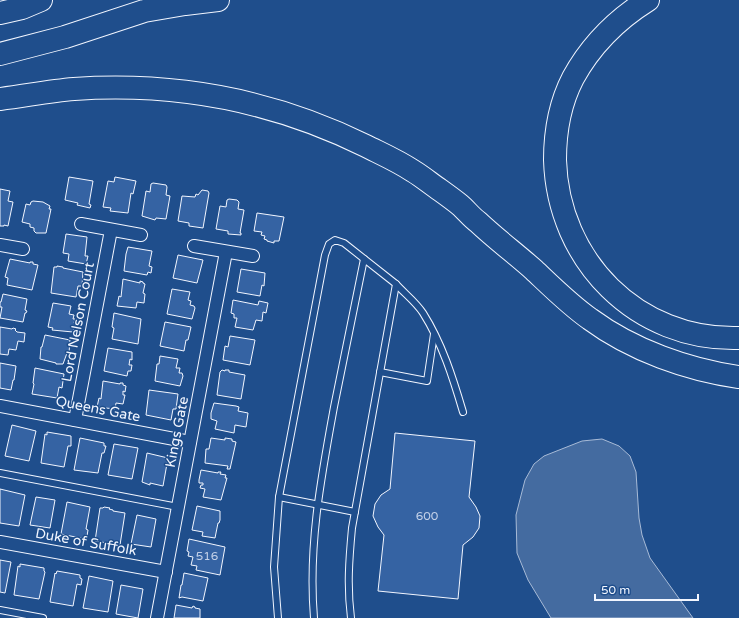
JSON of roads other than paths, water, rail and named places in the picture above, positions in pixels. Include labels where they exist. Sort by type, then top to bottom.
[{"type":"highway","points":[[1,13],[22,8],[41,0]]},
{"type":"highway","points":[[0,54],[65,37],[144,11],[218,0]]},
{"type":"highway","points":[[648,0],[605,33],[583,61],[572,79],[565,98],[557,129],[555,148],[556,180],[560,204],[579,249],[593,270],[608,287],[625,301],[644,314],[675,329],[708,337],[739,338]]},
{"type":"highway","points":[[0,99],[73,89],[118,87],[152,88],[188,91],[239,100],[311,121],[351,139],[414,171],[459,204],[475,220],[533,269],[561,296],[590,319],[607,330],[647,351],[678,363],[716,373],[739,377]]},
{"type":"street","points":[[81,224],[142,236]]},
{"type":"street","name":"Lord Nelson Court","points":[[75,420],[111,230]]},
{"type":"street","points":[[0,245],[23,249]]},
{"type":"street","points":[[194,246],[253,256]]},
{"type":"street","name":"Kings Gate","points":[[157,618],[226,252]]},
{"type":"street","name":"Queens Gate","points":[[0,406],[190,442]]},
{"type":"street","name":"Duke of Suffolk","points":[[0,542],[166,572]]},
{"type":"lane","points":[[278,618],[274,567],[279,497],[325,255],[330,244],[335,240],[344,243],[396,284],[422,311],[447,360],[463,412]]},
{"type":"lane","points":[[314,618],[312,557],[317,504],[328,440],[364,259]]},
{"type":"lane","points":[[352,618],[348,593],[349,561],[355,512],[396,284]]},
{"type":"lane","points":[[380,372],[427,381],[434,334]]},
{"type":"lane","points":[[0,473],[178,507]]},
{"type":"lane","points":[[279,497],[355,512]]},
{"type":"lane","points":[[0,610],[43,618]]},
{"type":"water","points":[[602,439],[619,446],[630,456],[636,472],[639,518],[642,535],[650,558],[693,618],[551,618],[528,580],[517,553],[516,515],[525,480],[534,464],[544,456],[582,441]]}]
